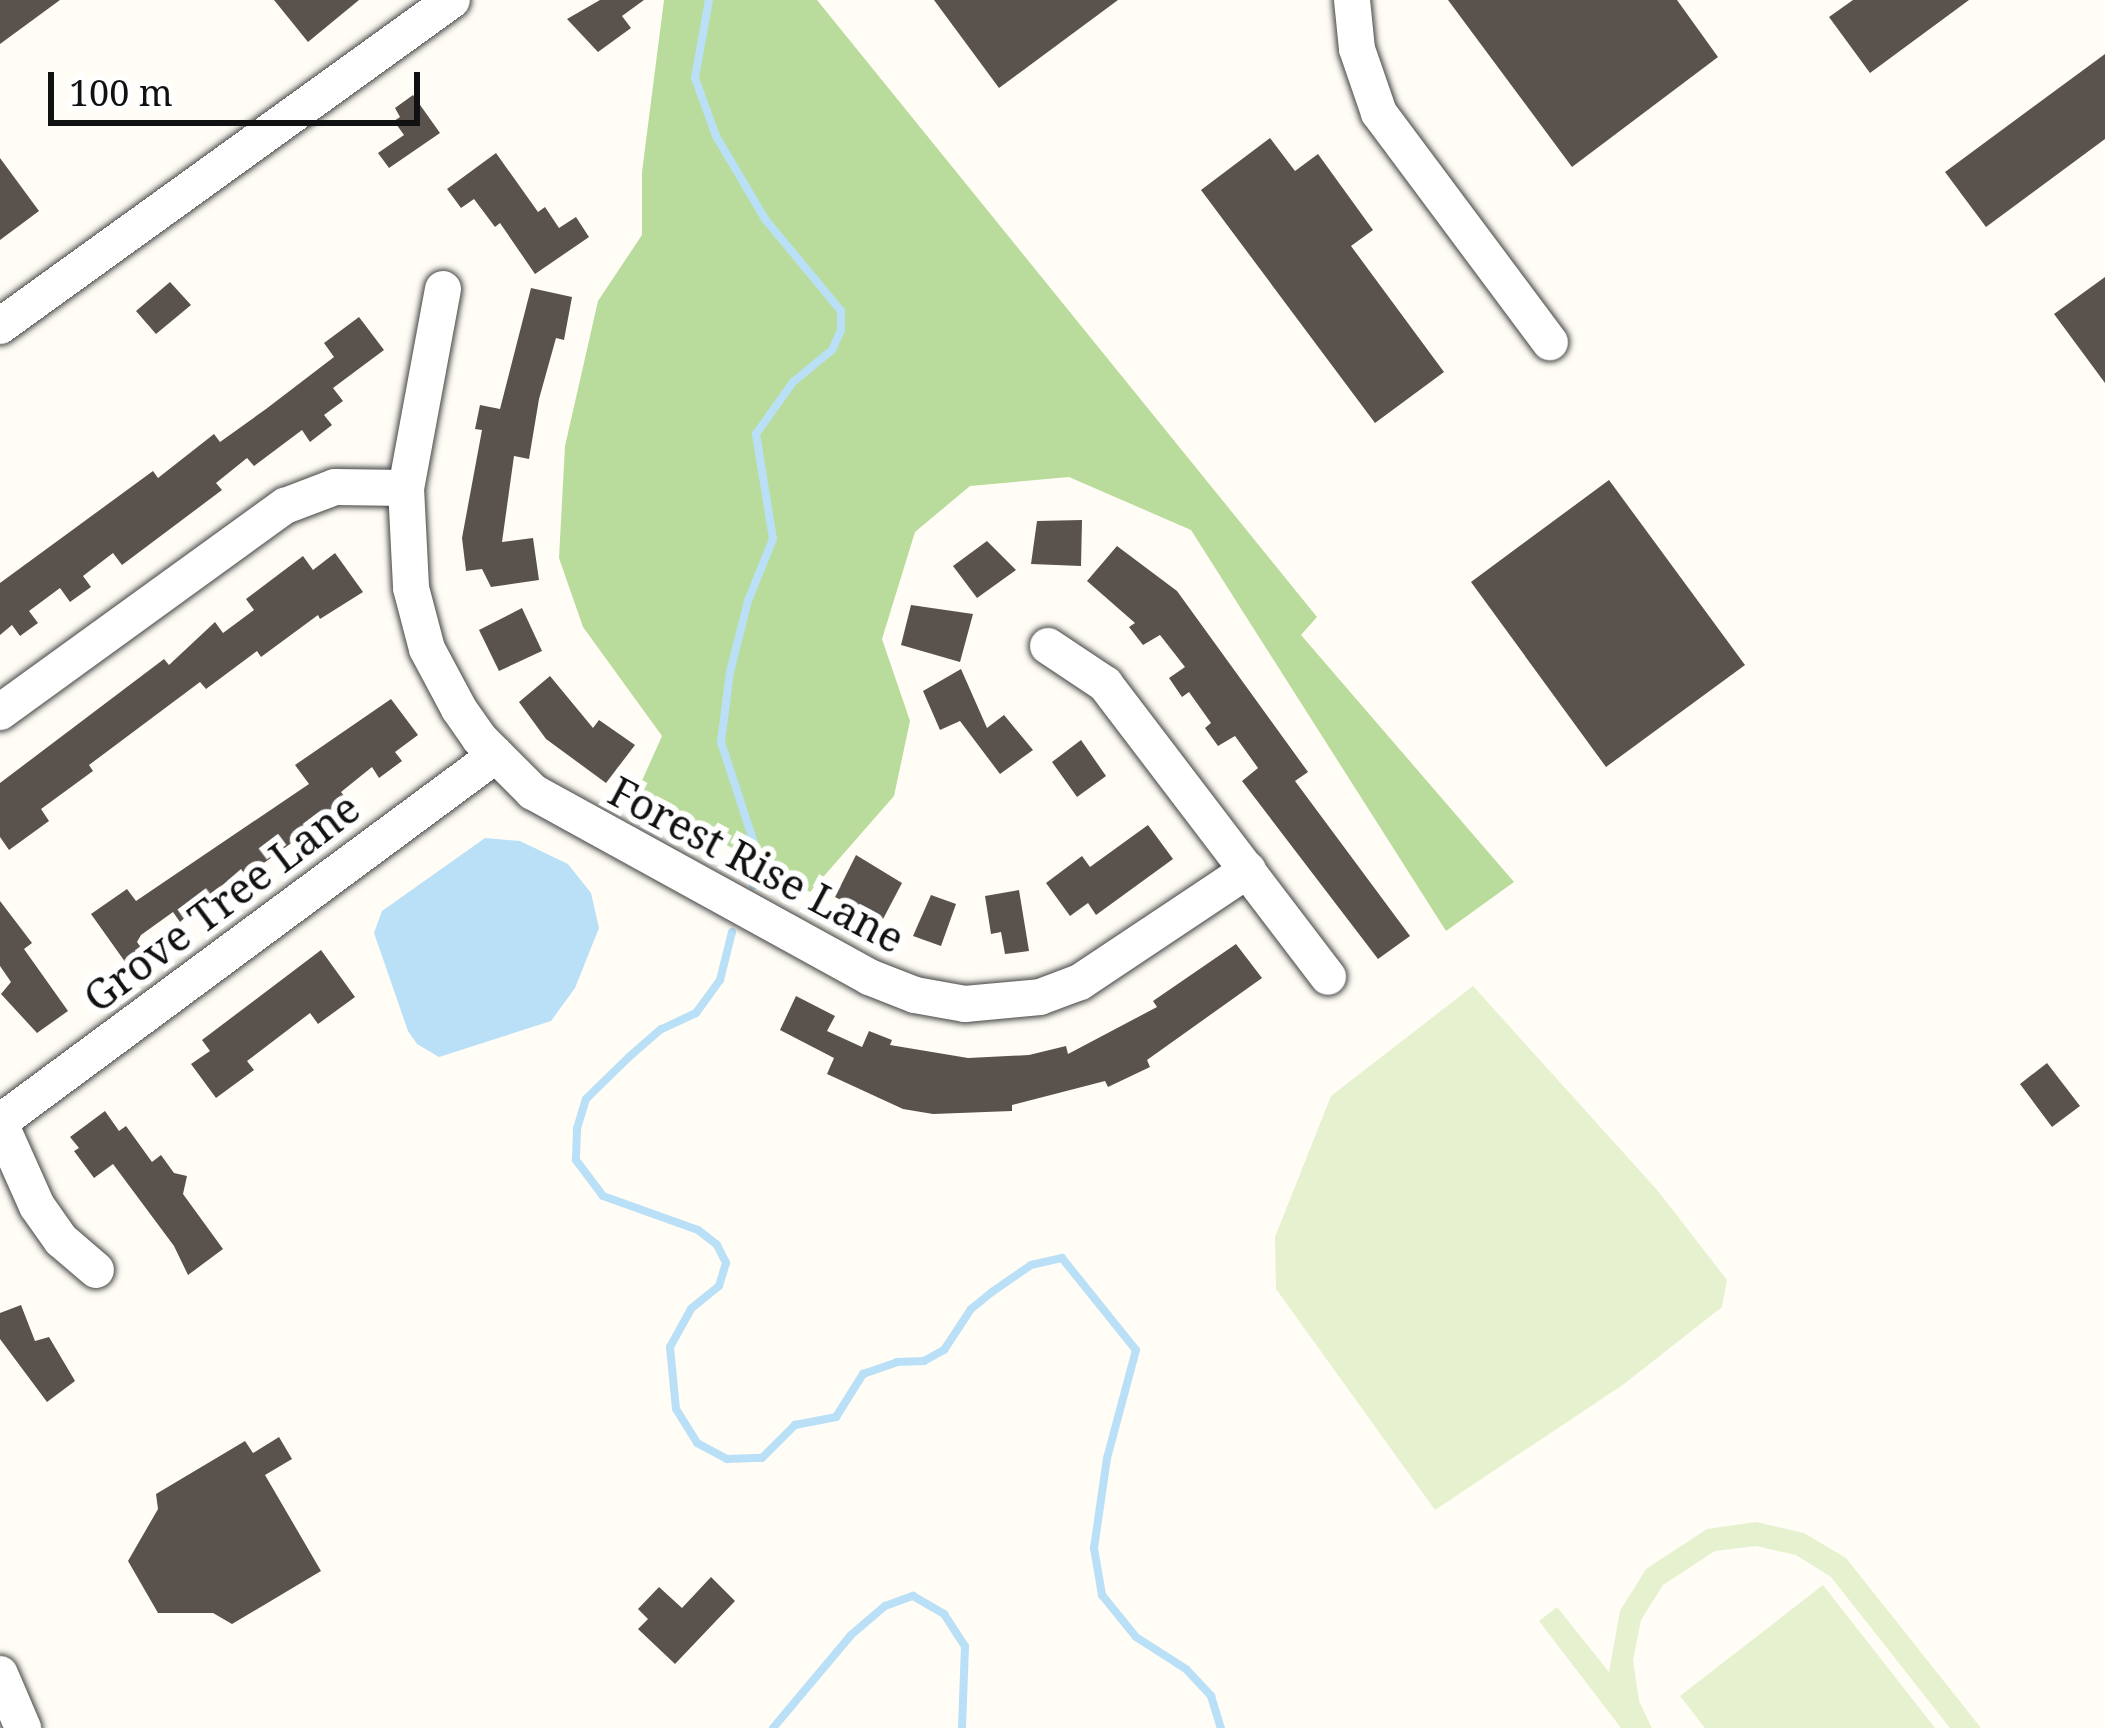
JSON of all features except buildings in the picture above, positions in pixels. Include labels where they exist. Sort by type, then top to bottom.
[{"type":"street","points":[[0,326],[452,0]]},
{"type":"street","points":[[1352,0],[1357,49],[1379,112],[1550,342]]},
{"type":"street","name":"Forest Rise Lane","points":[[443,290],[406,488],[406,555],[428,649],[459,709],[533,792],[573,819],[869,977],[915,995],[965,1004],[1040,997],[1080,982],[1248,870]]},
{"type":"street","points":[[0,712],[298,499],[350,485],[406,488]]},
{"type":"street","points":[[1048,646],[1105,684],[1328,977]]},
{"type":"street","name":"Grove Tree Lane","points":[[0,1123],[496,755]]},
{"type":"street","points":[[0,1123],[37,1206],[61,1240],[96,1270]]},
{"type":"street","points":[[0,1674],[23,1728]]},
{"type":"green space","points":[[664,0],[817,0],[1317,617],[1301,635],[1514,882],[1446,931],[1191,530],[1069,477],[970,486],[915,532],[882,639],[910,721],[894,796],[810,892],[636,794],[662,736],[583,627],[559,558],[565,446],[598,301],[642,235],[642,172]]},
{"type":"green space","points":[[1473,986],[1658,1191],[1727,1280],[1722,1307],[1624,1384],[1435,1510],[1276,1289],[1275,1237],[1331,1096]]},
{"type":"green space","points":[[1756,1522],[1804,1533],[1846,1558],[1981,1728],[1950,1728],[1831,1577],[1796,1555],[1756,1546],[1715,1551],[1663,1585],[1641,1620],[1633,1660],[1639,1701],[1652,1728],[1621,1728],[1539,1621],[1557,1607],[1609,1672],[1620,1611],[1646,1569],[1707,1529]]},
{"type":"green space","points":[[1823,1585],[1935,1728],[1705,1728],[1680,1696]]},
{"type":"water","points":[[485,838],[520,841],[568,864],[591,893],[599,928],[575,988],[551,1021],[439,1057],[417,1044],[408,1031],[374,933],[382,911]]},
{"type":"waterway","points":[[709,0],[695,78],[716,136],[765,219],[841,311],[841,330],[832,350],[793,382],[756,434],[773,539],[748,601],[730,672],[721,742],[758,855],[753,886]]},
{"type":"waterway","points":[[732,932],[720,980],[696,1013],[661,1029],[629,1057],[586,1099],[577,1129],[576,1160],[603,1196],[698,1230],[717,1245],[726,1263],[719,1286],[691,1309],[670,1347],[676,1409],[697,1443],[727,1459],[762,1458],[795,1425],[836,1417],[863,1374],[897,1362],[924,1361],[944,1350],[971,1309],[992,1292],[1031,1265],[1062,1258],[1136,1350],[1107,1458],[1094,1548],[1102,1595],[1136,1637],[1186,1669],[1211,1696],[1221,1728]]},
{"type":"waterway","points":[[773,1728],[851,1635],[885,1606],[913,1596],[944,1614],[965,1646],[962,1728]]}]
